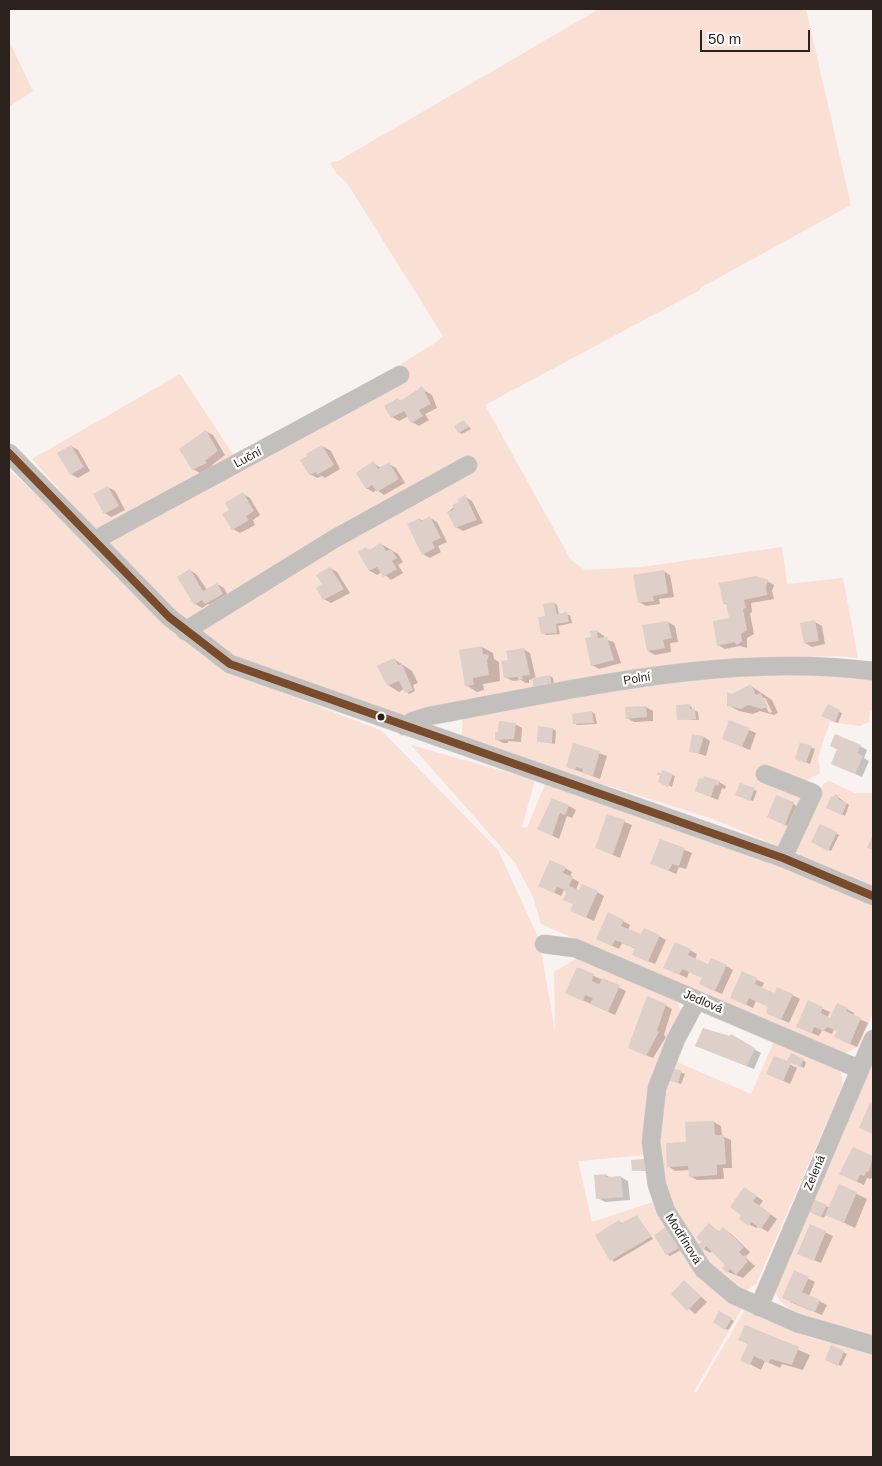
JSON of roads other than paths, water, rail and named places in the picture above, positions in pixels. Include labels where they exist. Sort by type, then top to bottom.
[{"type":"street","name":"Luční","points":[[96,540],[400,375]]},
{"type":"street","points":[[9,452],[185,631],[230,664],[783,858],[873,896]]},
{"type":"street","points":[[185,631],[334,540],[468,465]]},
{"type":"street","name":"Polní","points":[[404,726],[428,716],[640,678],[721,668],[841,667],[873,671]]},
{"type":"street","points":[[765,774],[813,793],[783,858]]},
{"type":"street","name":"Jedlová","points":[[544,944],[575,948],[859,1069]]},
{"type":"street","name":"Modřínová","points":[[697,1000],[676,1039],[657,1088],[651,1142],[657,1186],[666,1211],[703,1269],[734,1295],[797,1323],[873,1345]]},
{"type":"street","name":"Zelená","points":[[758,1307],[873,1040]]}]
